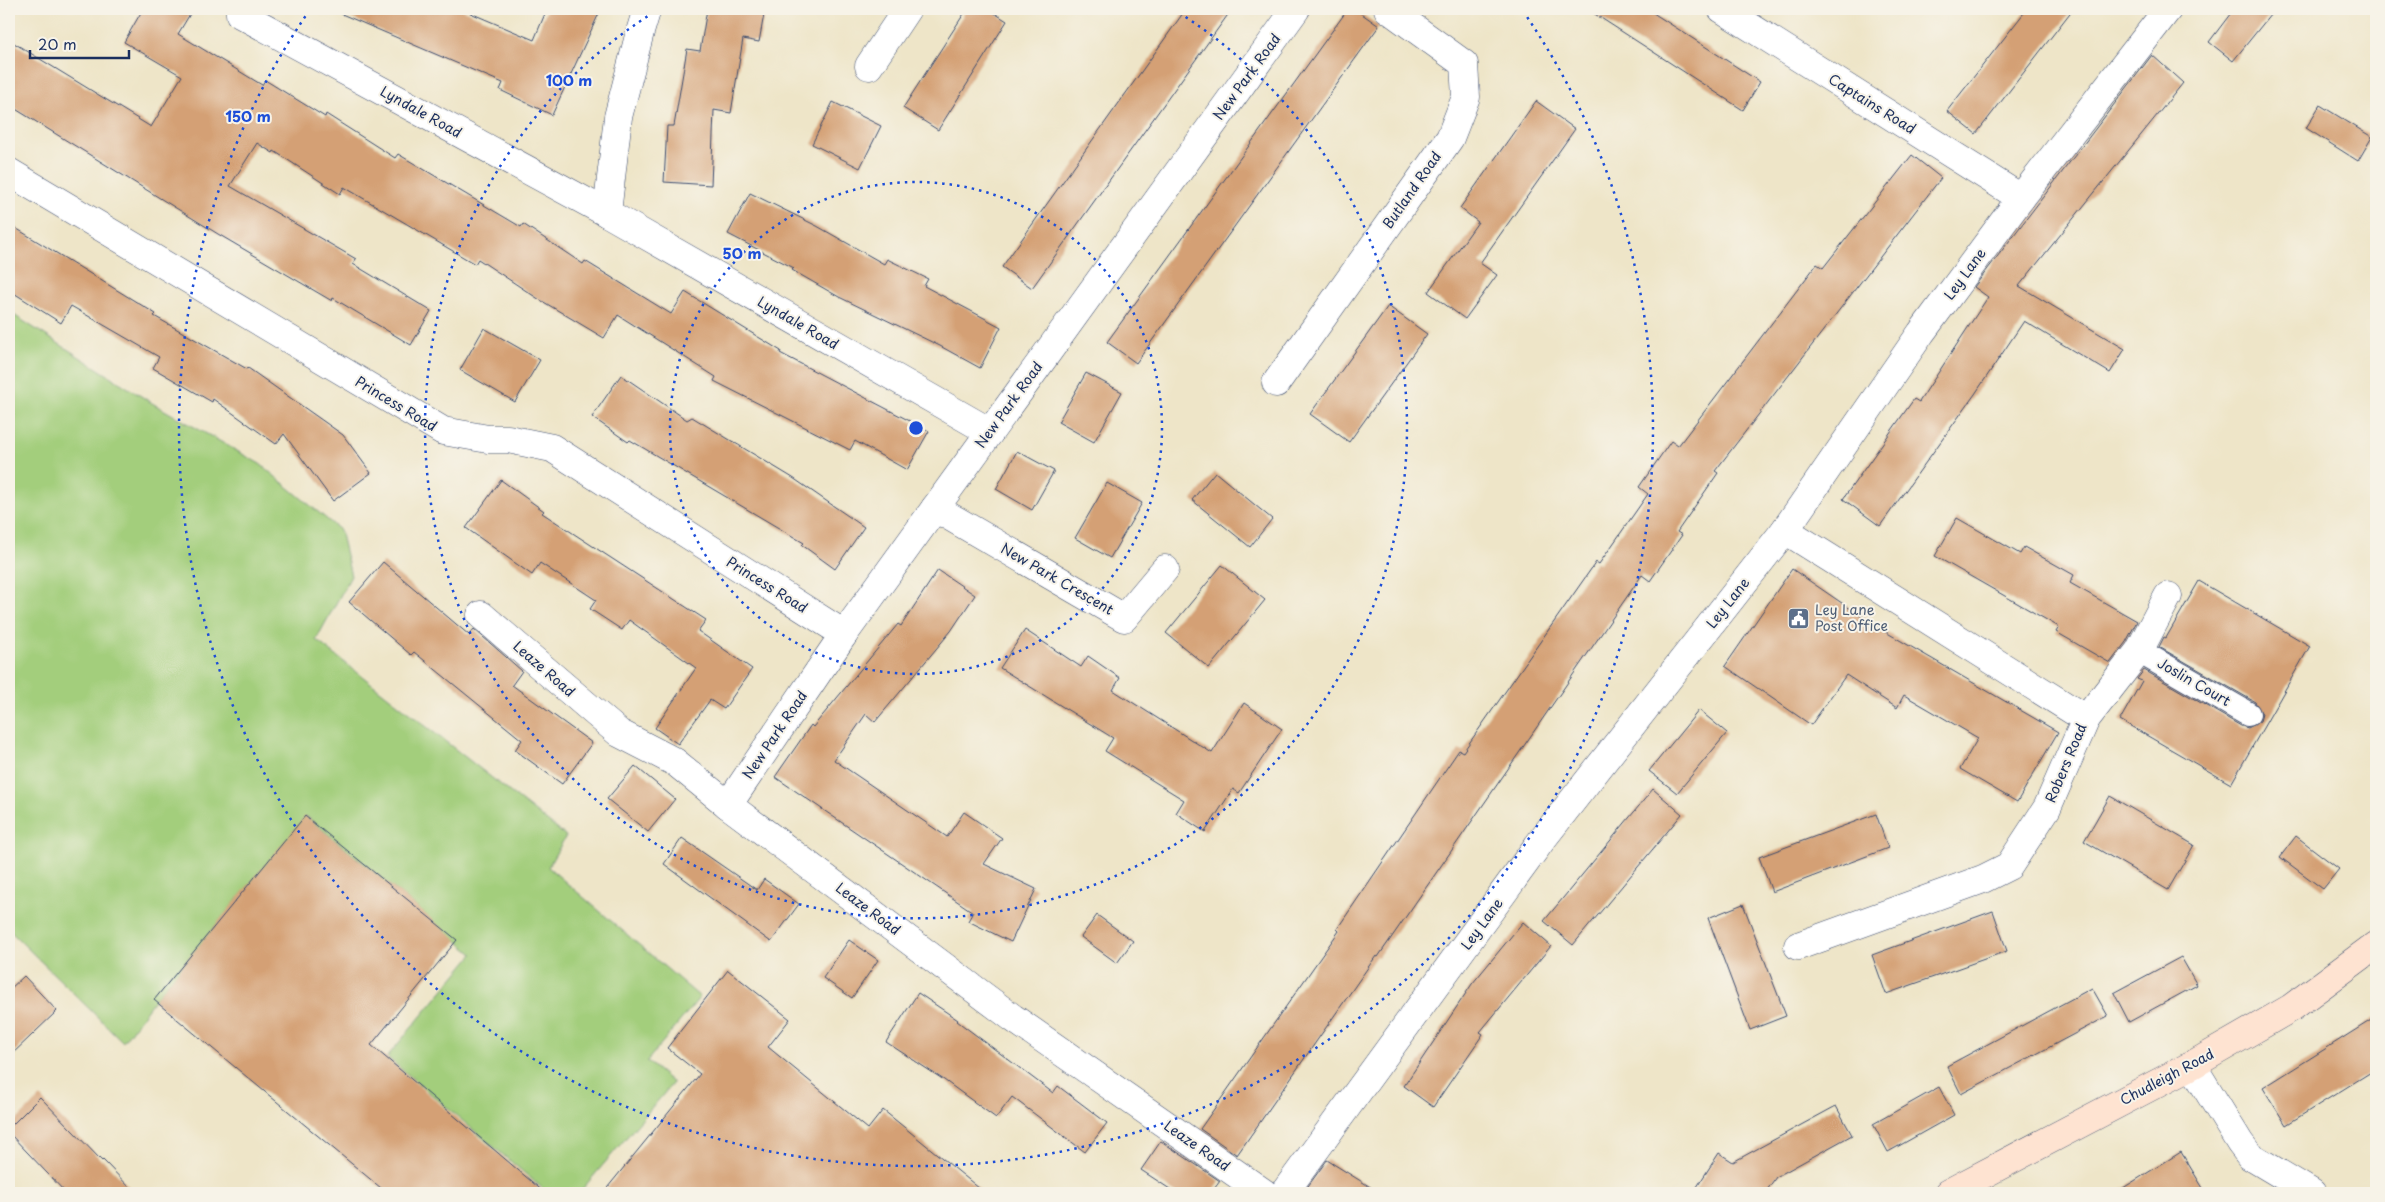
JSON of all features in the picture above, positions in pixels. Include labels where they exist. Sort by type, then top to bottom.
[{"type":"main road","name":"Chudleigh Road","points":[[1948,1193],[2192,1065],[2291,1008],[2376,944]]},
{"type":"street","name":"Lyndale Road","points":[[240,9],[240,14],[607,213],[990,432]]},
{"type":"street","points":[[607,213],[618,118],[640,32],[648,9]]},
{"type":"street","points":[[868,66],[907,9]]},
{"type":"street","name":"New Park Road","points":[[728,805],[844,634],[1296,9]]},
{"type":"street","name":"Butland Road","points":[[1276,382],[1450,138],[1466,97],[1464,64],[1388,9]]},
{"type":"street","name":"Captains Road","points":[[1722,9],[2021,198]]},
{"type":"street","name":"Ley Lane","points":[[1284,1192],[1544,838],[1785,530],[1921,333],[2021,198],[2168,9]]},
{"type":"street","name":"Princess Road","points":[[9,172],[443,431],[488,439],[508,439],[552,448],[844,634]]},
{"type":"street","name":"New Park Crescent","points":[[935,508],[1124,618],[1165,569]]},
{"type":"street","name":"Robers Road","points":[[1785,530],[2086,720],[2047,808],[2009,866],[1983,880],[1798,946]]},
{"type":"street","points":[[2086,720],[2139,650],[2168,596]]},
{"type":"street","name":"Leaze Road","points":[[481,616],[619,733],[675,762],[728,805],[1013,1018],[1284,1192]]},
{"type":"street","name":"Joslin Court","points":[[2139,650],[2248,714]]},
{"type":"street","points":[[2192,1065],[2250,1156],[2312,1193]]},
{"type":"green space","points":[[9,312],[152,403],[260,464],[340,530],[351,576],[316,640],[566,836],[548,867],[700,997],[647,1061],[673,1083],[579,1193],[548,1193],[387,1057],[473,954],[306,816],[154,1000],[123,1042],[9,930]]},
{"type":"building","points":[[143,9],[193,9],[178,34],[262,85],[265,80],[325,117],[326,114],[395,158],[398,154],[521,227],[523,224],[583,264],[585,261],[671,314],[685,292],[781,351],[780,353],[929,431],[907,470],[855,441],[850,450],[714,381],[716,377],[618,315],[604,338],[537,298],[478,259],[475,264],[344,187],[340,194],[274,151],[273,153],[257,143],[230,186],[356,259],[353,264],[431,311],[411,345],[333,298],[332,301],[218,234],[9,105],[9,40],[151,127],[182,76],[124,42]]},
{"type":"building","points":[[330,9],[461,9],[534,40],[547,9],[601,9],[552,115],[500,90],[503,83]]},
{"type":"building","points":[[707,9],[765,9],[759,42],[743,39],[731,113],[714,110],[711,185],[664,182],[667,126],[674,126],[687,49],[700,51]]},
{"type":"building","points":[[967,9],[988,9],[1007,21],[938,130],[903,108]]},
{"type":"building","points":[[1186,9],[1232,9],[1032,288],[1002,267]]},
{"type":"building","points":[[1348,9],[1355,9],[1379,26],[1136,363],[1107,342]]},
{"type":"building","points":[[1587,9],[1647,9],[1760,82],[1743,110]]},
{"type":"building","points":[[2027,9],[2073,9],[1976,134],[1947,111]]},
{"type":"building","points":[[2234,9],[2275,9],[2233,61],[2209,42]]},
{"type":"building","points":[[2152,55],[2183,83],[2019,286],[2125,349],[2110,373],[2024,321],[1975,394],[1880,526],[1843,499],[1914,399],[1919,402],[1988,297],[1974,287]]},
{"type":"building","points":[[1536,101],[1575,129],[1480,263],[1497,275],[1465,319],[1428,292],[1478,222],[1460,208]]},
{"type":"building","points":[[833,102],[881,126],[860,168],[812,144]]},
{"type":"building","points":[[2320,105],[2372,137],[2358,161],[2306,128]]},
{"type":"building","points":[[1912,155],[1941,178],[1715,471],[1718,473],[1677,532],[1682,535],[1650,581],[1642,575],[1378,957],[1376,956],[1237,1155],[1200,1129],[1339,931],[1337,929],[1459,750],[1463,752],[1596,562],[1599,564],[1648,494],[1639,487],[1671,441],[1678,446],[1817,264],[1823,268]]},
{"type":"building","points":[[750,193],[817,226],[884,264],[887,259],[928,279],[924,286],[1001,327],[980,368],[940,346],[839,297],[792,270],[794,268],[728,234]]},
{"type":"building","points":[[9,224],[156,314],[154,316],[248,368],[343,435],[371,473],[333,501],[284,434],[276,444],[213,399],[212,402],[153,368],[159,357],[71,306],[61,323],[9,290]]},
{"type":"building","points":[[1388,306],[1427,334],[1349,442],[1310,414]]},
{"type":"building","points":[[484,328],[540,360],[515,402],[460,370]]},
{"type":"building","points":[[1086,373],[1122,392],[1094,442],[1058,422]]},
{"type":"building","points":[[621,375],[687,420],[692,417],[793,478],[864,527],[835,569],[802,545],[804,543],[630,440],[628,442],[592,417]]},
{"type":"building","points":[[1017,451],[1054,471],[1032,510],[996,489]]},
{"type":"building","points":[[1215,472],[1272,519],[1250,547],[1192,500]]},
{"type":"building","points":[[501,480],[544,511],[542,513],[706,620],[698,631],[752,669],[724,709],[710,700],[678,744],[655,728],[696,668],[629,620],[622,630],[590,609],[596,600],[540,563],[532,575],[466,528]]},
{"type":"building","points":[[1107,483],[1142,503],[1110,558],[1075,538]]},
{"type":"building","points":[[1957,518],[2020,554],[2024,547],[2074,575],[2070,583],[2137,621],[2126,642],[2110,663],[2056,632],[2059,627],[1935,556]]},
{"type":"building","points":[[383,562],[469,635],[474,629],[522,671],[512,685],[592,743],[562,784],[515,750],[522,740],[414,652],[411,655],[349,602]]},
{"type":"building","points":[[1222,565],[1265,600],[1209,668],[1166,633]]},
{"type":"building","points":[[1792,569],[1877,627],[2058,732],[2017,802],[1960,769],[1978,738],[1904,695],[1897,708],[1846,675],[1811,725],[1725,666]]},
{"type":"building","points":[[938,570],[975,595],[951,631],[875,722],[866,714],[834,760],[947,837],[964,812],[1002,838],[984,864],[1036,889],[1011,942],[968,921],[973,912],[775,777],[811,725],[813,727],[898,624],[901,626]]},
{"type":"building","points":[[2199,581],[2310,646],[2231,784],[2120,720],[2142,681],[2137,679],[2144,670],[2241,726],[2248,728],[2260,721],[2262,714],[2255,702],[2159,647]]},
{"type":"building","points":[[1025,630],[1081,667],[1088,656],[1120,678],[1113,690],[1212,753],[1244,703],[1282,729],[1239,793],[1233,789],[1205,832],[1176,813],[1184,800],[1105,751],[1113,738],[1000,668]]},
{"type":"building","points":[[1699,710],[1727,733],[1677,793],[1649,771]]},
{"type":"building","points":[[635,766],[675,799],[648,832],[607,799]]},
{"type":"building","points":[[1653,789],[1682,814],[1573,945],[1544,921]]},
{"type":"building","points":[[2110,796],[2194,845],[2168,890],[2084,841]]},
{"type":"building","points":[[1876,814],[1888,848],[1772,892],[1759,857]]},
{"type":"building","points":[[305,816],[457,940],[371,1045],[545,1193],[387,1193],[154,1000]]},
{"type":"building","points":[[2296,836],[2339,869],[2323,889],[2280,857]]},
{"type":"building","points":[[682,838],[757,890],[764,879],[799,904],[771,942],[664,864]]},
{"type":"building","points":[[1743,904],[1786,1016],[1750,1030],[1708,918]]},
{"type":"building","points":[[1993,911],[2007,951],[1886,994],[1872,955]]},
{"type":"building","points":[[1097,915],[1133,941],[1117,963],[1081,937]]},
{"type":"building","points":[[1523,922],[1551,946],[1480,1032],[1483,1034],[1433,1107],[1404,1086],[1472,984]]},
{"type":"building","points":[[849,940],[878,960],[852,998],[823,978]]},
{"type":"building","points":[[2181,957],[2197,985],[2129,1022],[2114,993]]},
{"type":"building","points":[[728,970],[790,1019],[768,1047],[868,1129],[883,1110],[985,1193],[603,1193],[700,1074],[667,1048]]},
{"type":"building","points":[[24,976],[57,1011],[9,1057],[9,990]]},
{"type":"building","points":[[2092,988],[2108,1016],[1961,1094],[1947,1066]]},
{"type":"building","points":[[918,993],[958,1020],[1053,1093],[1058,1086],[1107,1123],[1085,1152],[1012,1097],[996,1118],[944,1080],[886,1042]]},
{"type":"building","points":[[2376,1017],[2376,1069],[2286,1125],[2263,1088]]},
{"type":"building","points":[[1939,1087],[1954,1115],[1888,1152],[1873,1124]]},
{"type":"building","points":[[40,1097],[135,1193],[66,1193],[9,1133],[9,1128]]},
{"type":"building","points":[[1836,1106],[1852,1135],[1776,1177],[1765,1193],[1693,1193],[1719,1153],[1733,1162]]},
{"type":"building","points":[[1161,1141],[1220,1181],[1211,1193],[1176,1193],[1141,1170]]},
{"type":"building","points":[[2181,1152],[2206,1193],[2115,1193]]},
{"type":"building","points":[[1327,1160],[1380,1193],[1303,1193]]},
{"type":"place","name":"Ley Lane Post Office","points":[[1799,618]]}]
